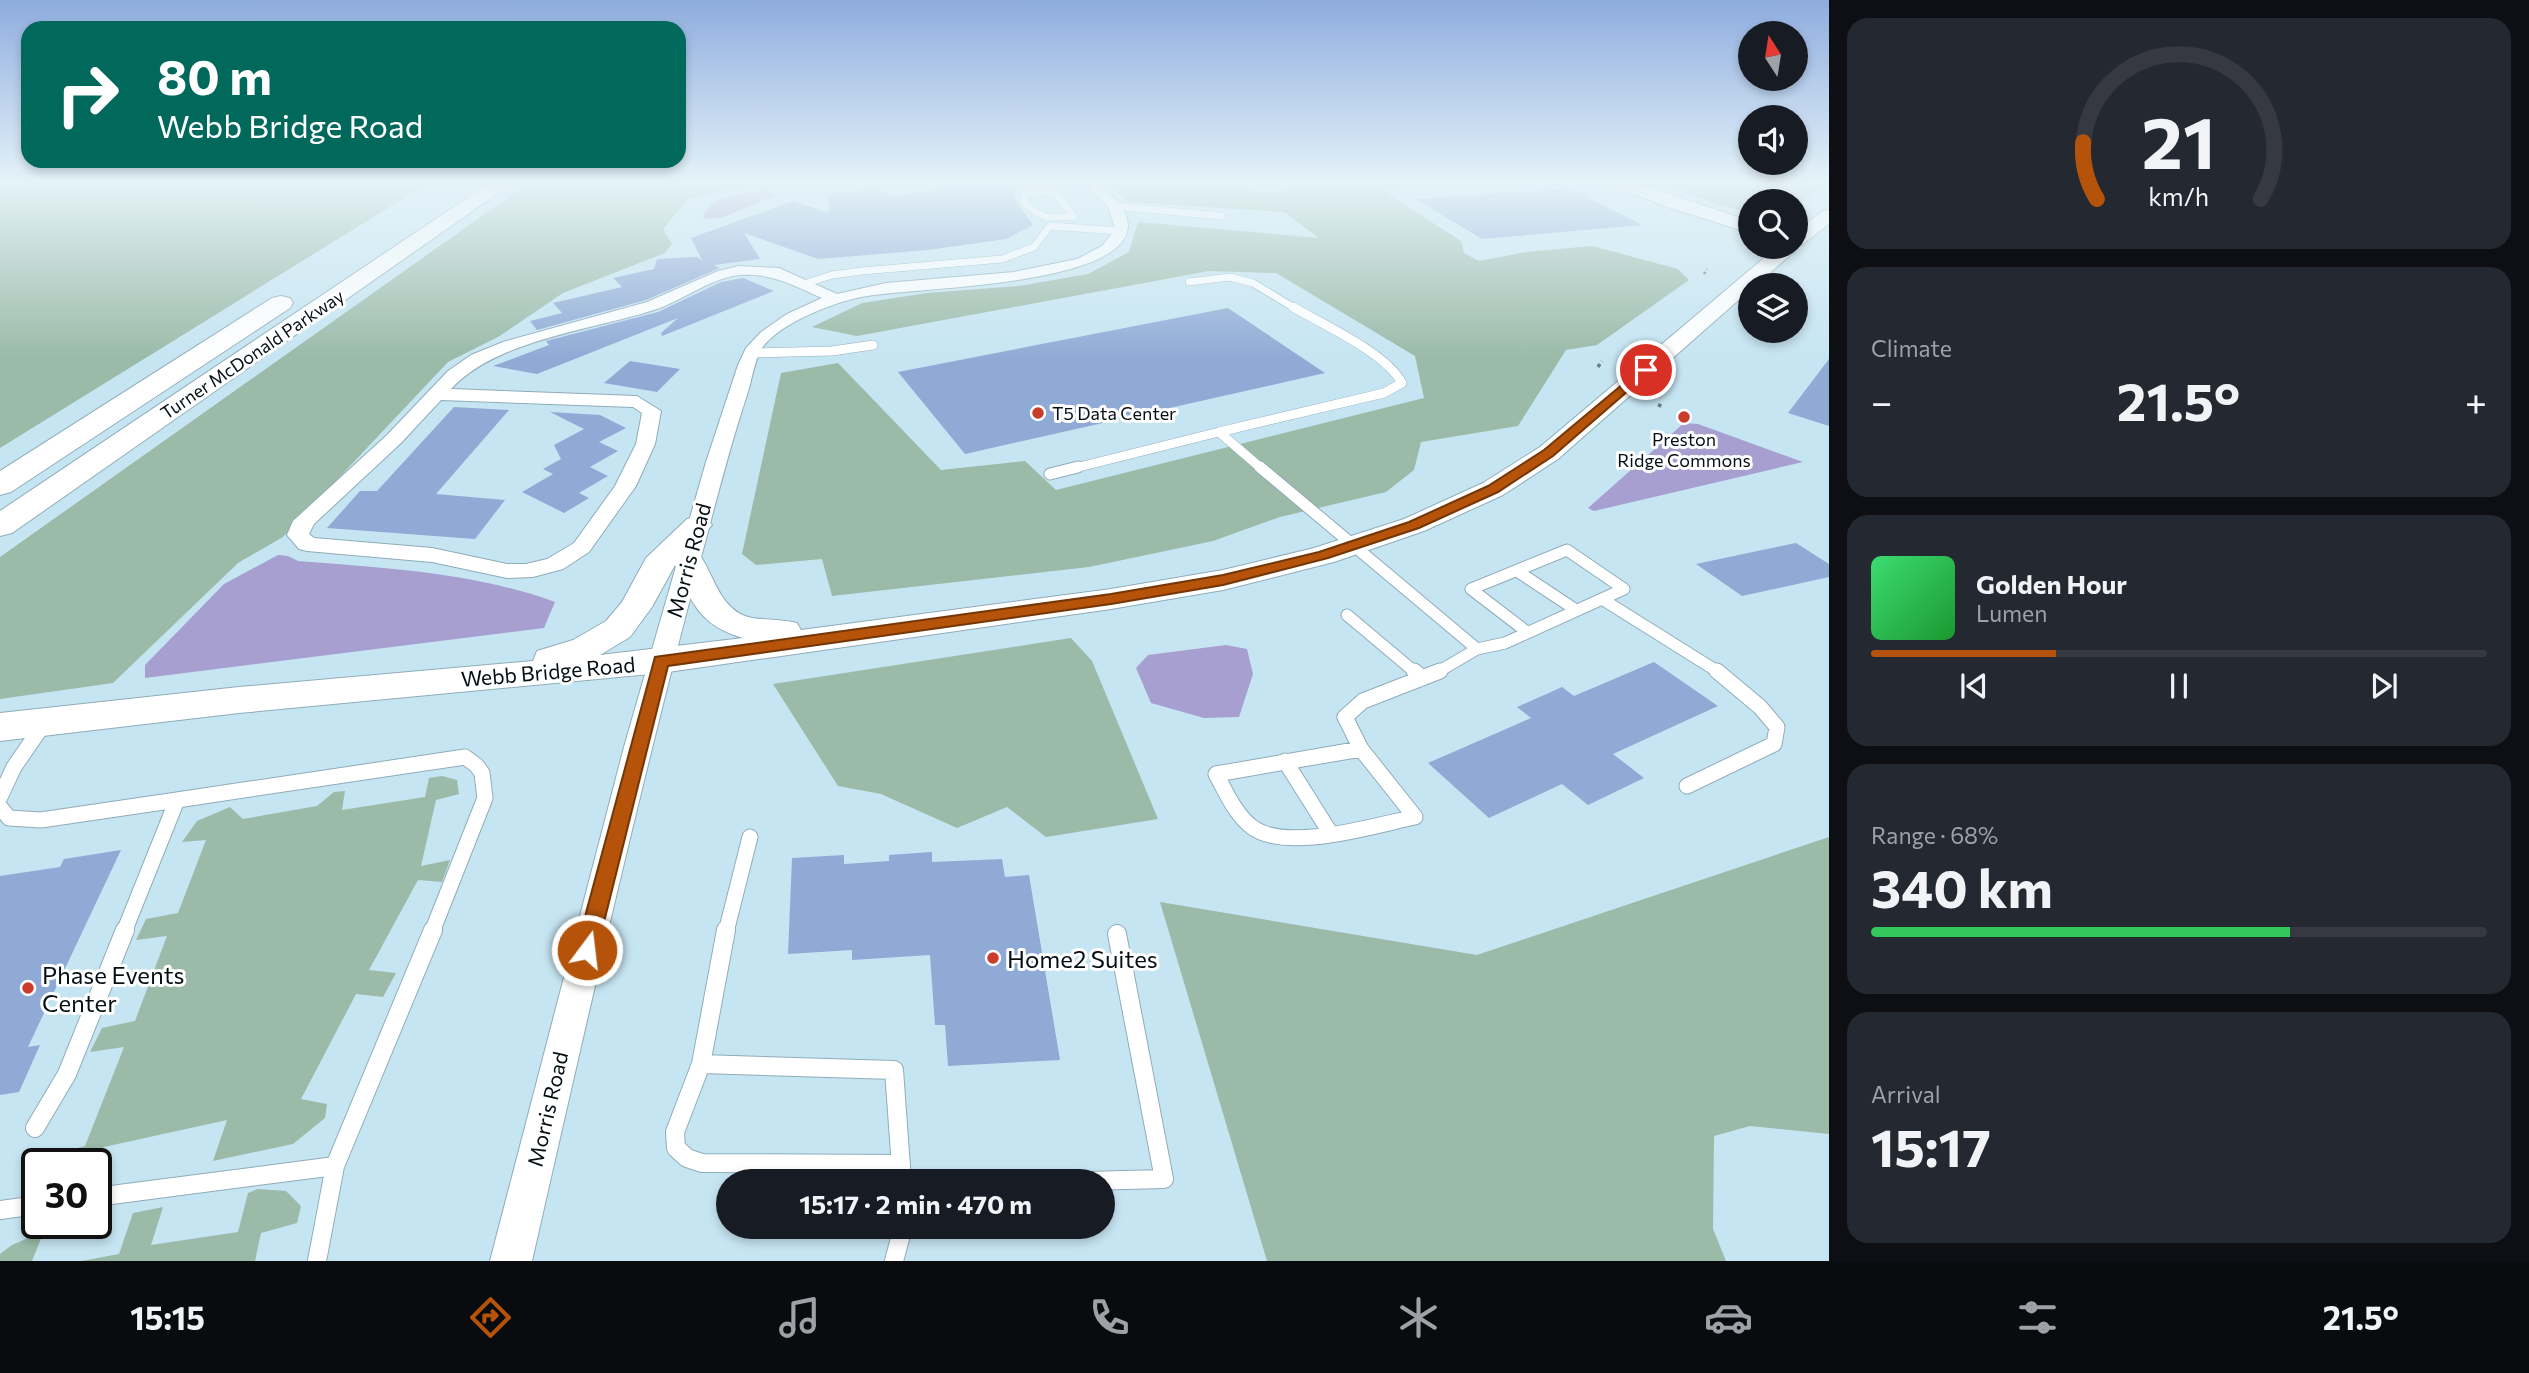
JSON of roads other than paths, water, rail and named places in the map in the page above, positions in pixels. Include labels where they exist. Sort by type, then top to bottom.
[{"type":"highway","name":"Turner McDonald Parkway","points":[[328,273],[377,241]]},
{"type":"highway","name":"Turner McDonald Parkway","points":[[0,526],[418,241]]},
{"type":"highway","name":"Turner McDonald Parkway","points":[[0,485],[304,288]]},
{"type":"street","name":"Morris Road","points":[[511,1261],[573,1000],[689,562],[696,525],[755,347],[794,316],[816,304],[887,288],[1042,273],[1098,255],[1115,241]]},
{"type":"street","name":"Webb Bridge Road","points":[[0,727],[239,700],[661,661],[1111,599],[1223,580],[1351,546],[1414,525],[1493,489],[1549,453],[1750,259]]},
{"type":"street","points":[[439,394],[637,402],[652,411],[651,425],[636,471],[619,497],[586,543],[573,555],[556,564],[533,571],[516,572],[421,553],[324,547],[307,544],[298,536],[304,521],[394,439],[454,375],[477,359],[509,346],[653,305],[723,274],[739,270],[774,271],[836,299]]},
{"type":"street","points":[[499,676],[585,648],[615,631],[636,607],[657,565],[696,525]]},
{"type":"street","points":[[689,562],[710,607],[728,622],[743,628],[782,632],[893,629]]},
{"type":"lane","points":[[804,284],[832,275],[862,271],[1002,259],[1034,247],[1038,241]]},
{"type":"lane","points":[[1050,474],[1384,393],[1402,383],[1395,370],[1381,359],[1253,282],[1230,277],[1189,282]]},
{"type":"lane","points":[[753,353],[832,351],[873,345]]},
{"type":"lane","points":[[1219,432],[1351,546],[1477,649]]},
{"type":"lane","points":[[1361,749],[1216,774],[1239,813],[1255,830],[1278,837],[1331,834],[1415,817],[1361,749],[1347,728],[1345,717],[1363,701],[1443,670],[1477,649],[1505,643],[1623,589],[1567,550],[1471,589],[1527,632]]},
{"type":"lane","points":[[1517,571],[1576,610]]},
{"type":"lane","points":[[1602,599],[1687,651],[1758,703],[1777,727],[1774,744],[1688,786]]},
{"type":"lane","points":[[1347,615],[1422,677]]},
{"type":"lane","points":[[0,797],[14,767],[46,722]]},
{"type":"lane","points":[[0,807],[9,818],[41,820],[465,757],[478,763],[484,772],[485,798],[335,1166],[317,1261]]},
{"type":"lane","points":[[1285,761],[1331,834]]},
{"type":"lane","points":[[35,1128],[67,1074],[177,800]]},
{"type":"lane","points":[[750,837],[724,939],[701,1064],[675,1132],[676,1148],[687,1158],[702,1163],[822,1169]]},
{"type":"lane","points":[[1115,1180],[1164,1179],[1117,934]]},
{"type":"lane","points":[[701,1064],[894,1070],[902,1169]]},
{"type":"lane","points":[[112,1195],[335,1166]]},
{"type":"lane","points":[[0,1210],[21,1207]]},
{"type":"lane","points":[[894,1261],[900,1239]]},
{"type":"place","name":"T5 Data Center","points":[[1038,413]]},
{"type":"place","name":"Preston Ridge Commons","points":[[1684,417]]},
{"type":"place","name":"Home2 Suites","points":[[993,958]]},
{"type":"place","name":"Phase Events Center","points":[[28,988]]}]
